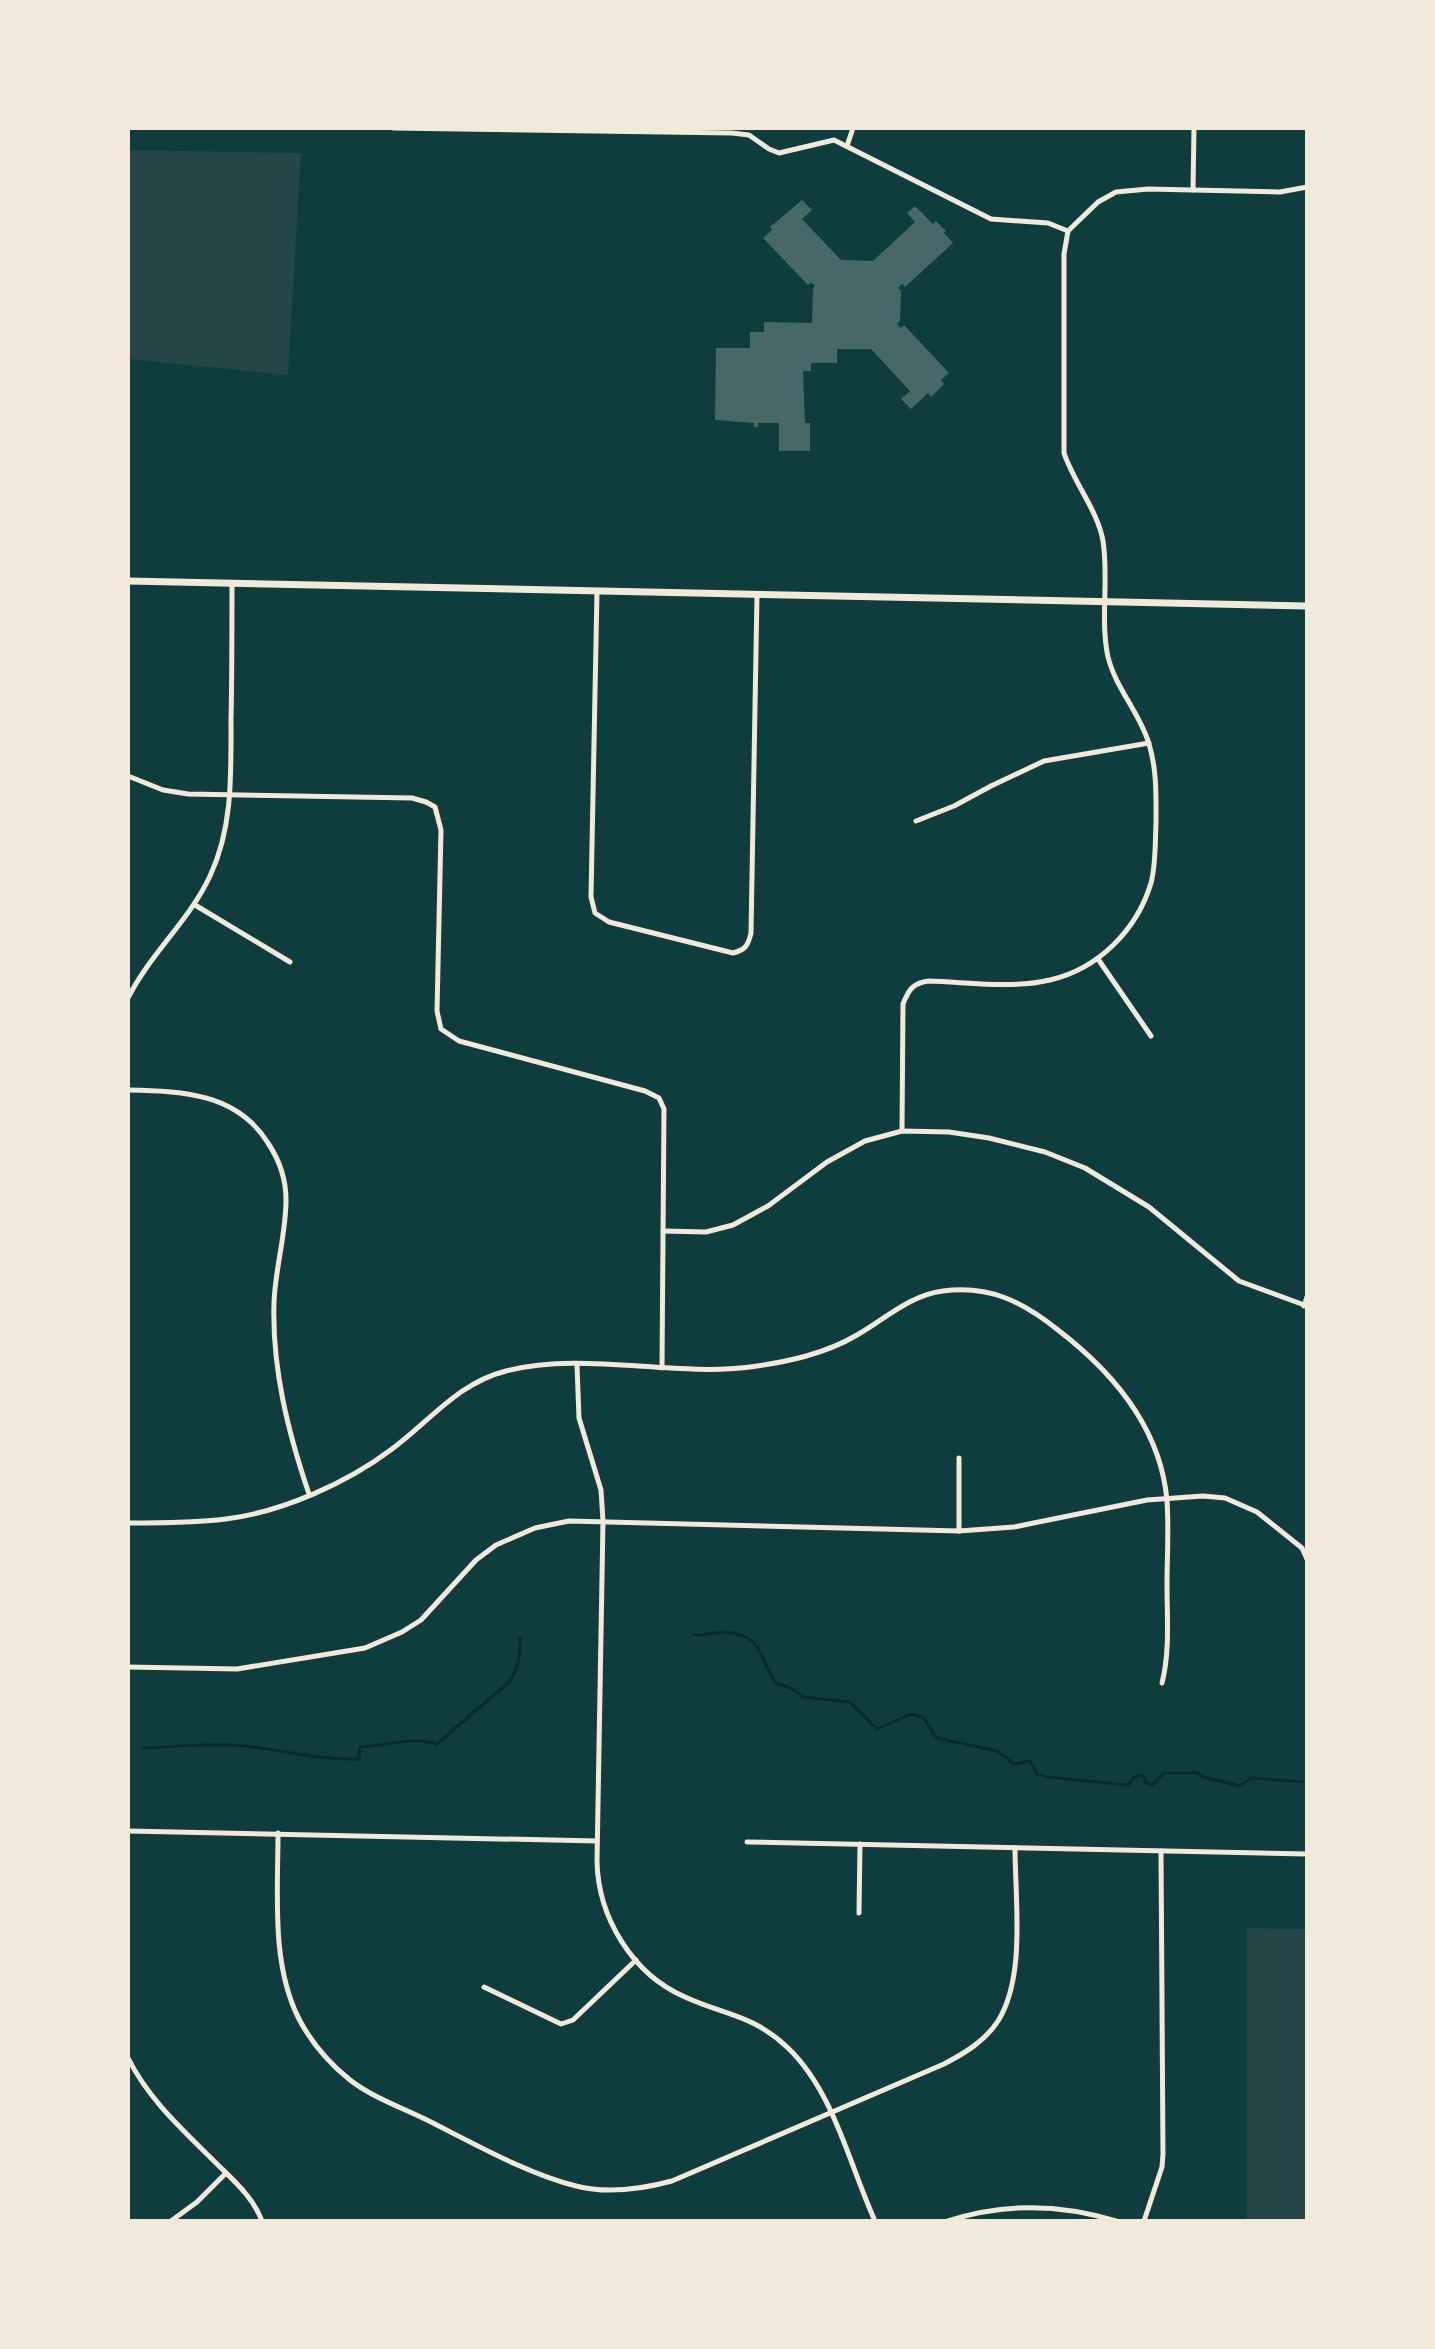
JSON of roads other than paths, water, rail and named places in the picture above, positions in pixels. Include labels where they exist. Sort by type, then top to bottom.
[{"type":"main road","points":[[128,581],[1307,606]]},
{"type":"street","points":[[393,128],[732,133],[749,135],[779,153],[834,140],[991,219],[1048,223],[1068,231]]},
{"type":"street","points":[[847,146],[853,128]]},
{"type":"street","points":[[1193,190],[1194,128]]},
{"type":"street","points":[[902,1131],[903,1004],[910,988],[918,982],[929,981],[1021,983],[1050,980],[1098,959],[1125,933],[1142,908],[1152,881],[1156,787],[1149,743],[1139,719],[1115,679],[1108,657],[1103,538],[1087,501],[1072,477],[1064,453],[1064,254],[1068,231],[1098,202],[1116,192],[1148,189],[1280,192],[1307,187]]},
{"type":"street","points":[[128,998],[141,973],[195,905],[226,833],[231,794],[232,585]]},
{"type":"street","points":[[597,591],[591,897],[595,913],[609,922],[723,953],[744,950],[751,933],[757,595]]},
{"type":"street","points":[[916,821],[954,806],[1044,761],[1149,743]]},
{"type":"street","points":[[128,776],[175,793],[412,798],[435,807],[441,830],[437,1011],[441,1029],[459,1041],[645,1091],[659,1098],[664,1109],[662,1368]]},
{"type":"street","points":[[195,905],[290,962]]},
{"type":"street","points":[[1098,959],[1151,1036]]},
{"type":"street","points":[[128,1090],[170,1090],[209,1097],[241,1112],[261,1131],[277,1158],[285,1181],[286,1202],[274,1304],[275,1346],[287,1423],[309,1494]]},
{"type":"street","points":[[663,1231],[706,1232],[733,1225],[768,1206],[865,1141],[902,1131],[949,1132],[1045,1152],[1085,1168],[1149,1207],[1239,1281],[1306,1306],[1307,1297]]},
{"type":"street","points":[[128,1523],[230,1519],[309,1494],[349,1477],[381,1457],[472,1384],[505,1371],[531,1366],[577,1365],[733,1369],[789,1361],[846,1341],[912,1300],[943,1291],[995,1293],[1036,1312],[1090,1355],[1112,1377],[1146,1427],[1159,1458],[1167,1498],[1167,1649],[1162,1683]]},
{"type":"street","points":[[577,1365],[579,1418],[601,1490],[603,1521],[597,1870],[604,1906],[612,1926],[636,1960],[665,1987],[681,1996],[735,2014],[770,2033],[803,2065],[830,2112],[875,2221]]},
{"type":"street","points":[[959,1458],[959,1531]]},
{"type":"street","points":[[128,1667],[237,1669],[365,1648],[421,1620],[476,1560],[502,1541],[553,1523],[603,1521],[959,1531],[1014,1527],[1147,1500],[1203,1496],[1237,1503],[1257,1512],[1304,1546],[1307,1559]]},
{"type":"street","points":[[128,1831],[597,1841]]},
{"type":"street","points":[[278,1833],[281,1964],[288,1993],[301,2024],[335,2067],[364,2090],[550,2178],[601,2190],[631,2189],[672,2181],[964,2054],[998,2021],[1014,1973],[1015,1848]]},
{"type":"street","points":[[747,1842],[1307,1854]]},
{"type":"street","points":[[859,1913],[860,1844]]},
{"type":"street","points":[[1144,2221],[1162,2167],[1163,2154],[1161,1851]]},
{"type":"street","points":[[484,1987],[561,2024],[573,2020],[636,1960]]},
{"type":"street","points":[[128,2058],[160,2107],[249,2196],[262,2221]]},
{"type":"street","points":[[171,2221],[197,2202],[226,2173]]},
{"type":"street","points":[[948,2221],[1004,2209],[1050,2207],[1116,2221]]},
{"type":"waterway","points":[[693,1635],[725,1632],[747,1638],[758,1649],[776,1683],[793,1689],[803,1697],[850,1702],[877,1729],[911,1714],[923,1717],[937,1738],[997,1751],[1014,1764],[1030,1761],[1037,1774],[1048,1777],[1128,1785],[1134,1777],[1143,1775],[1146,1783],[1152,1785],[1164,1773],[1198,1773],[1240,1786],[1251,1778],[1303,1782]]},
{"type":"waterway","points":[[143,1748],[240,1746],[359,1759],[360,1747],[410,1741],[437,1744],[509,1682],[517,1666],[520,1637]]}]
